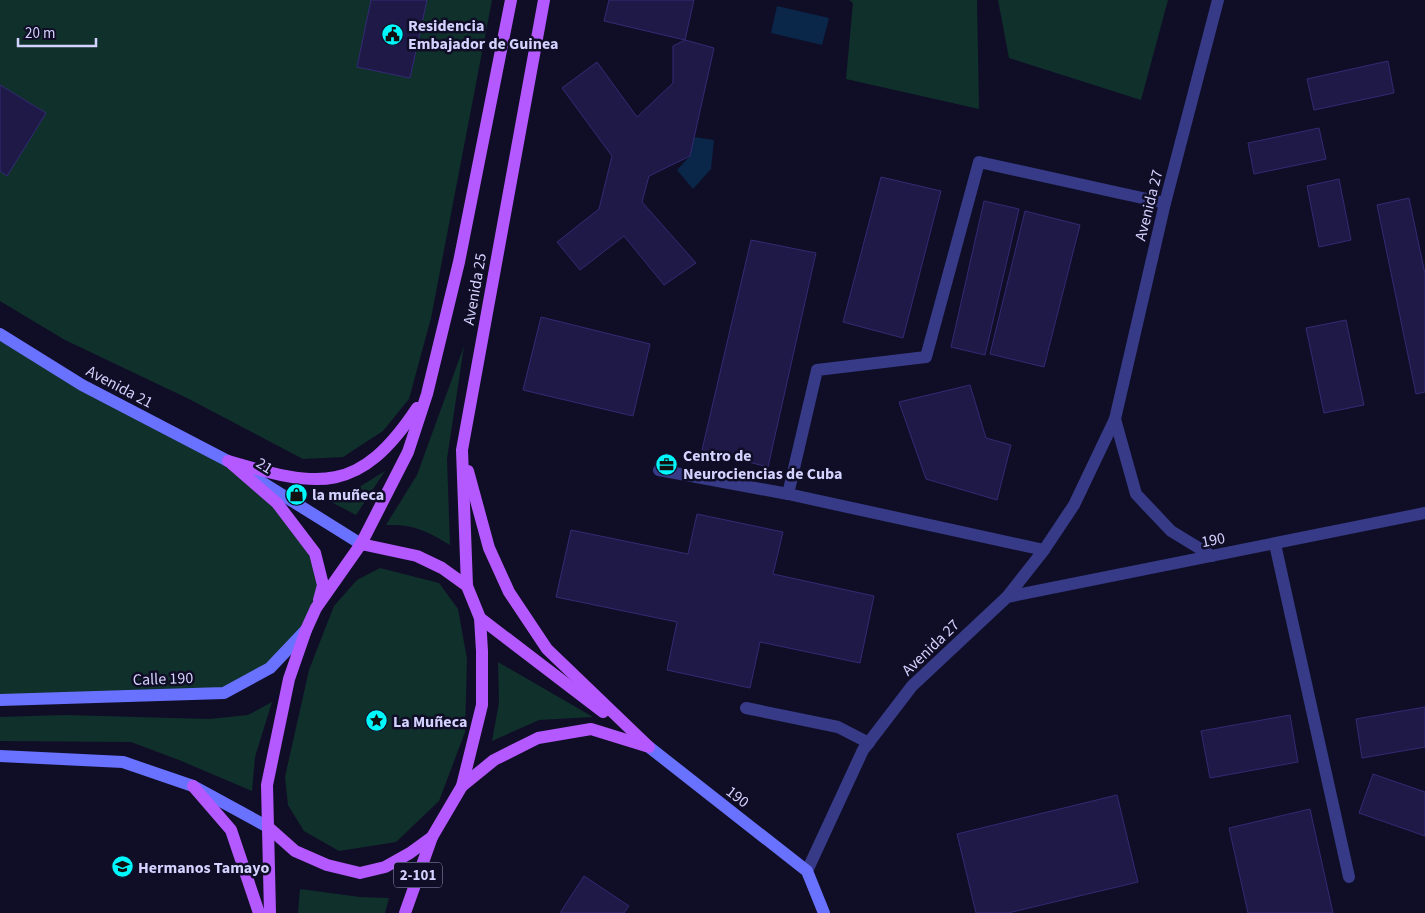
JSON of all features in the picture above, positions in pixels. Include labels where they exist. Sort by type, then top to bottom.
[{"type":"main road","name":"Avenida 25","points":[[316,608],[361,544],[408,452],[427,394],[460,262],[511,0]]},
{"type":"main road","name":"Avenida 25","points":[[467,586],[462,450],[544,0]]},
{"type":"main road","name":"Avenida 21","points":[[0,334],[82,385],[228,461]]},
{"type":"main road","points":[[228,461],[300,480],[327,480],[372,462],[390,445],[427,394]]},
{"type":"main road","points":[[462,450],[489,548],[509,592],[547,649],[649,747]]},
{"type":"main road","points":[[228,461],[277,502],[315,554],[323,585],[289,679],[268,785],[270,913]]},
{"type":"main road","name":"21","points":[[228,461],[361,544]]},
{"type":"main road","points":[[0,756],[123,762],[193,786],[268,827],[295,851],[327,865],[360,873],[384,867],[410,853],[432,837],[462,786],[482,705],[480,618],[467,586],[442,568],[417,556],[361,544]]},
{"type":"main road","points":[[480,618],[649,747]]},
{"type":"main road","name":"Calle 190","points":[[0,700],[224,693],[270,668],[306,630]]},
{"type":"main road","points":[[462,786],[494,760],[538,738],[591,728],[649,747]]},
{"type":"main road","name":"190","points":[[649,747],[807,871]]},
{"type":"main road","points":[[193,786],[231,830],[259,913]]},
{"type":"main road","name":"2-101","points":[[405,913],[432,837]]},
{"type":"main road","points":[[807,871],[824,913]]},
{"type":"street","name":"Avenida 27","points":[[807,871],[868,743],[912,686],[1007,597],[1044,550],[1074,505],[1114,419],[1165,203],[1218,0]]},
{"type":"street","points":[[788,494],[816,370],[926,358],[979,162],[1165,203]]},
{"type":"street","name":"Avenida 27","points":[[1114,419],[1136,494],[1171,531],[1212,556]]},
{"type":"street","points":[[659,470],[788,494],[1044,550]]},
{"type":"street","name":"190","points":[[1007,597],[1425,513]]},
{"type":"street","points":[[1275,544],[1349,877]]},
{"type":"street","points":[[746,708],[838,727],[868,743]]},
{"type":"green space","points":[[0,0],[492,0],[431,318],[409,399],[383,431],[343,457],[303,459],[187,398],[65,340],[0,301]]},
{"type":"green space","points":[[849,0],[977,0],[979,109],[846,79],[853,3]]},
{"type":"green space","points":[[998,0],[1168,0],[1141,100],[1009,58]]},
{"type":"green space","points":[[0,334],[228,461],[297,527],[323,585],[316,608],[270,668],[224,693],[0,700]]},
{"type":"green space","points":[[464,346],[447,459],[450,545],[420,529],[386,525],[417,475]]},
{"type":"green space","points":[[385,471],[356,515],[318,495],[356,489]]},
{"type":"green space","points":[[380,568],[439,583],[458,609],[467,659],[465,732],[439,801],[396,842],[339,851],[304,831],[288,805],[285,777],[309,670],[334,606],[357,580]]},
{"type":"green space","points":[[498,662],[593,717],[539,720],[492,741],[499,703]]},
{"type":"green space","points":[[272,702],[255,757],[252,791],[131,742],[0,741],[0,717],[65,715],[209,719],[248,715]]},
{"type":"green space","points":[[300,889],[360,897],[389,898],[385,913],[298,913]]},
{"type":"water","points":[[777,6],[829,18],[822,45],[771,33]]},
{"type":"water","points":[[694,137],[714,140],[711,169],[693,189],[677,170],[690,156]]},
{"type":"building","name":"Residencia Embajador de Guinea","points":[[371,0],[427,0],[410,78],[357,67]]},
{"type":"building","points":[[609,0],[694,0],[685,40],[604,21]]},
{"type":"building","points":[[685,40],[714,48],[690,156],[649,176],[642,202],[696,263],[664,285],[624,236],[580,270],[557,242],[599,209],[612,156],[562,88],[597,62],[637,117],[673,83],[673,46]]},
{"type":"building","points":[[1388,61],[1394,93],[1314,110],[1307,79]]},
{"type":"building","points":[[0,85],[46,113],[7,176],[0,171]]},
{"type":"building","points":[[1319,128],[1326,159],[1254,174],[1248,143]]},
{"type":"building","points":[[881,177],[941,191],[903,338],[843,322]]},
{"type":"building","points":[[1339,179],[1351,240],[1319,247],[1307,186]]},
{"type":"building","points":[[1409,198],[1425,274],[1425,392],[1416,394],[1377,205]]},
{"type":"building","points":[[984,201],[1019,209],[985,355],[951,347]]},
{"type":"building","points":[[1025,211],[1080,225],[1044,367],[990,354]]},
{"type":"building","points":[[751,240],[816,253],[768,467],[702,450]]},
{"type":"building","points":[[541,317],[650,344],[633,416],[523,390]]},
{"type":"building","points":[[1346,320],[1364,405],[1324,413],[1306,328]]},
{"type":"building","points":[[970,385],[986,438],[1011,445],[997,500],[926,479],[899,402]]},
{"type":"building","name":"Centro de Neurociencias de Cuba","points":[[697,514],[783,532],[773,574],[874,596],[860,663],[760,642],[750,688],[667,670],[677,622],[556,597],[571,530],[688,554]]},
{"type":"building","points":[[1425,707],[1425,747],[1362,758],[1356,719]]},
{"type":"building","points":[[1290,715],[1298,762],[1210,778],[1201,731]]},
{"type":"building","points":[[1373,774],[1425,792],[1425,836],[1359,813]]},
{"type":"building","points":[[1117,795],[1138,882],[1008,913],[976,913],[957,834]]},
{"type":"building","points":[[1310,809],[1333,913],[1248,913],[1229,828]]},
{"type":"building","points":[[584,876],[629,906],[624,913],[560,913]]},
{"type":"place","name":"Residencia Embajador de Guinea","points":[[392,34]]},
{"type":"place","name":"Centro de Neurociencias de Cuba","points":[[667,464]]},
{"type":"place","name":"la muñeca","points":[[296,494]]},
{"type":"place","name":"La Muñeca","points":[[377,721]]},
{"type":"place","name":"Hermanos Tamayo","points":[[122,867]]}]
